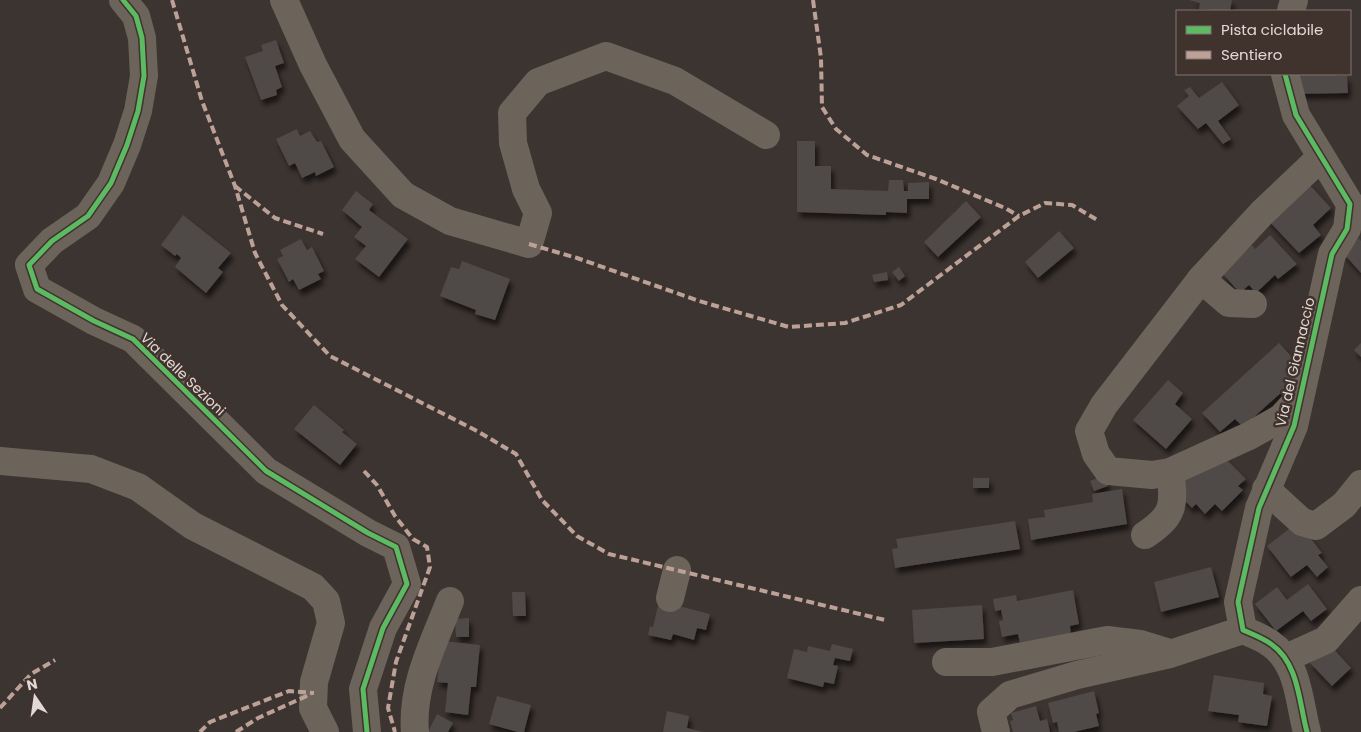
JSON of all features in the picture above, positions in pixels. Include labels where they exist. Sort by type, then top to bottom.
[{"type":"street","name":"Via delle Sezioni","points":[[123,0],[136,16],[142,38],[144,76],[138,111],[127,145],[111,183],[88,216],[52,241],[29,265],[37,289],[94,321],[133,339],[266,471],[396,548],[407,584],[383,628],[363,689],[367,732]]},
{"type":"street","points":[[284,0],[313,64],[352,139],[403,195],[450,221],[529,244],[538,213],[526,189],[513,144],[512,113],[538,82],[606,56],[675,81],[766,135]]},
{"type":"street","name":"Via del Giannaccio","points":[[1243,630],[1238,602],[1258,508],[1294,426],[1332,254],[1354,227],[1350,204],[1296,116],[1285,75]]},
{"type":"street","points":[[1299,398],[1280,418],[1249,436],[1170,472],[1152,474],[1108,471],[1096,454],[1089,431],[1104,405],[1201,279],[1262,213],[1320,157]]},
{"type":"street","points":[[1201,279],[1229,302],[1253,304]]},
{"type":"street","points":[[0,461],[91,469],[138,487],[194,526],[313,587],[326,601],[330,623],[314,682],[313,708],[325,732]]},
{"type":"street","points":[[1145,535],[1160,525],[1169,513],[1173,495],[1170,472]]},
{"type":"street","points":[[1266,489],[1302,522],[1316,526],[1344,504],[1361,484]]},
{"type":"street","points":[[670,598],[677,570]]},
{"type":"street","points":[[1286,658],[1326,640],[1361,600]]},
{"type":"street","points":[[414,732],[413,715],[423,670],[450,601]]},
{"type":"street","points":[[996,732],[991,712],[1010,695],[1076,675],[1170,654],[1243,630],[1271,644],[1286,658],[1299,692],[1307,732]]},
{"type":"street","points":[[946,662],[992,662],[1107,640],[1140,644],[1170,654]]},
{"type":"building","points":[[1189,0],[1232,0],[1230,10],[1199,9],[1200,3]]},
{"type":"building","points":[[276,40],[284,63],[275,66],[282,87],[276,90],[277,95],[261,100],[245,57],[263,51],[261,45]]},
{"type":"building","points":[[1291,75],[1347,76],[1348,93],[1291,94]]},
{"type":"building","points":[[1222,82],[1239,105],[1218,121],[1231,139],[1223,144],[1206,123],[1198,129],[1177,106],[1189,96],[1184,90],[1190,87],[1199,98]]},
{"type":"building","points":[[297,129],[300,136],[310,131],[317,142],[321,141],[334,167],[316,176],[315,172],[302,178],[295,163],[289,166],[276,139]]},
{"type":"building","points":[[797,141],[815,141],[815,166],[831,166],[831,189],[888,191],[889,180],[903,180],[904,191],[908,191],[908,183],[929,182],[929,199],[907,199],[907,213],[886,212],[886,215],[797,212]]},
{"type":"building","points":[[1306,181],[1331,208],[1313,225],[1321,235],[1299,253],[1266,218]]},
{"type":"building","points":[[356,191],[373,204],[369,210],[408,239],[379,277],[355,259],[366,246],[354,237],[362,227],[342,210]]},
{"type":"building","points":[[966,201],[981,217],[938,257],[924,242]]},
{"type":"building","points":[[183,215],[231,253],[218,268],[223,272],[206,293],[175,267],[181,258],[177,254],[175,256],[161,245]]},
{"type":"building","points":[[1059,231],[1074,248],[1038,278],[1025,262]]},
{"type":"building","points":[[1270,235],[1297,264],[1278,279],[1275,275],[1256,293],[1249,285],[1240,293],[1222,273],[1252,245],[1255,249]]},
{"type":"building","points":[[1359,238],[1361,241],[1361,273],[1343,253]]},
{"type":"building","points":[[301,239],[307,250],[312,247],[324,271],[318,274],[321,279],[299,290],[293,279],[289,282],[277,259],[283,256],[280,250]]},
{"type":"building","points":[[462,261],[510,279],[495,320],[475,314],[476,310],[440,296],[451,267],[459,269]]},
{"type":"building","points":[[899,267],[905,276],[899,281],[892,272]]},
{"type":"building","points":[[887,272],[888,280],[874,282],[872,275]]},
{"type":"building","points":[[1279,343],[1300,366],[1290,374],[1295,380],[1243,427],[1235,419],[1220,432],[1202,413]]},
{"type":"building","points":[[1361,343],[1361,357],[1354,350]]},
{"type":"building","points":[[1168,380],[1183,393],[1175,404],[1192,419],[1166,449],[1133,420]]},
{"type":"building","points":[[314,405],[344,430],[342,432],[357,444],[340,465],[294,429]]},
{"type":"building","points":[[1221,454],[1246,479],[1238,486],[1243,490],[1222,511],[1215,504],[1205,514],[1196,504],[1192,508],[1173,489],[1197,466]]},
{"type":"building","points":[[1104,476],[1108,486],[1094,491],[1090,481]]},
{"type":"building","points":[[973,478],[989,478],[989,488],[973,488]]},
{"type":"building","points":[[1122,489],[1127,524],[1031,540],[1028,519],[1045,517],[1044,510],[1093,502],[1092,494]]},
{"type":"building","points":[[1015,521],[1020,549],[895,568],[892,549],[898,548],[896,539]]},
{"type":"building","points":[[1298,522],[1322,553],[1318,555],[1328,567],[1317,577],[1307,565],[1291,577],[1267,546]]},
{"type":"building","points":[[1211,567],[1219,597],[1161,612],[1154,582]]},
{"type":"building","points":[[1308,584],[1327,609],[1311,621],[1303,611],[1276,631],[1255,604],[1277,587],[1287,600]]},
{"type":"building","points":[[1073,590],[1079,624],[1070,626],[1071,634],[1020,643],[1018,634],[1002,637],[999,621],[1003,620],[1001,610],[995,611],[993,599],[1016,595],[1017,601]]},
{"type":"building","points":[[512,592],[525,592],[526,616],[513,616]]},
{"type":"building","points":[[659,601],[710,614],[706,630],[697,628],[694,640],[673,634],[671,640],[648,635],[650,626],[653,627]]},
{"type":"building","points":[[982,605],[984,639],[914,643],[912,610]]},
{"type":"building","points":[[469,618],[469,637],[456,637],[455,619]]},
{"type":"building","points":[[442,641],[480,645],[476,687],[471,687],[468,715],[445,712],[448,683],[437,682]]},
{"type":"building","points":[[832,644],[853,649],[850,661],[835,658],[833,665],[838,666],[834,684],[824,682],[823,687],[787,678],[794,649],[807,652],[808,646],[830,651]]},
{"type":"building","points":[[1330,645],[1351,668],[1332,686],[1310,663]]},
{"type":"building","points":[[1214,675],[1264,683],[1263,694],[1272,696],[1267,726],[1238,722],[1239,715],[1208,711]]},
{"type":"building","points":[[1094,691],[1099,713],[1096,714],[1099,726],[1074,732],[1059,732],[1057,722],[1053,723],[1048,703]]},
{"type":"building","points":[[497,696],[531,705],[524,732],[489,724]]},
{"type":"building","points":[[1036,706],[1040,721],[1047,719],[1050,732],[1013,732],[1010,721],[1013,720],[1011,713]]},
{"type":"building","points":[[667,711],[689,716],[687,728],[703,732],[663,732]]},
{"type":"building","points":[[437,714],[453,723],[448,732],[428,732]]},
{"type":"marked path","points":[[172,0],[202,101],[235,186],[255,253],[282,305],[330,356],[477,431],[516,454],[542,500],[577,536],[609,554],[885,620]]},
{"type":"marked path","points":[[813,0],[821,58],[822,107],[836,129],[867,155],[936,179],[1005,208],[1019,216]]},
{"type":"marked path","points":[[235,186],[275,218],[323,234]]},
{"type":"marked path","points":[[529,244],[577,258],[699,301],[789,327],[845,323],[901,305],[1019,216],[1045,203],[1072,205],[1099,221]]},
{"type":"marked path","points":[[364,471],[377,485],[395,516],[413,539],[427,547],[430,567],[396,662],[388,708],[395,732]]},
{"type":"marked path","points":[[0,708],[31,674],[55,660]]},
{"type":"marked path","points":[[200,732],[210,722],[289,691],[314,693]]},
{"type":"marked path","points":[[236,732],[258,718],[311,694]]},
{"type":"cycle path","points":[[123,0],[136,16],[142,38],[144,76],[138,111],[127,145],[111,183],[88,216],[52,241],[29,265],[37,289],[94,321],[133,339],[266,471],[368,533],[396,547],[407,584],[383,628],[363,689],[367,732]]},
{"type":"cycle path","points":[[1285,75],[1296,115],[1350,204],[1347,229],[1332,254],[1294,426],[1259,508],[1238,602],[1243,630],[1271,644],[1280,652],[1293,673],[1307,732]]}]
